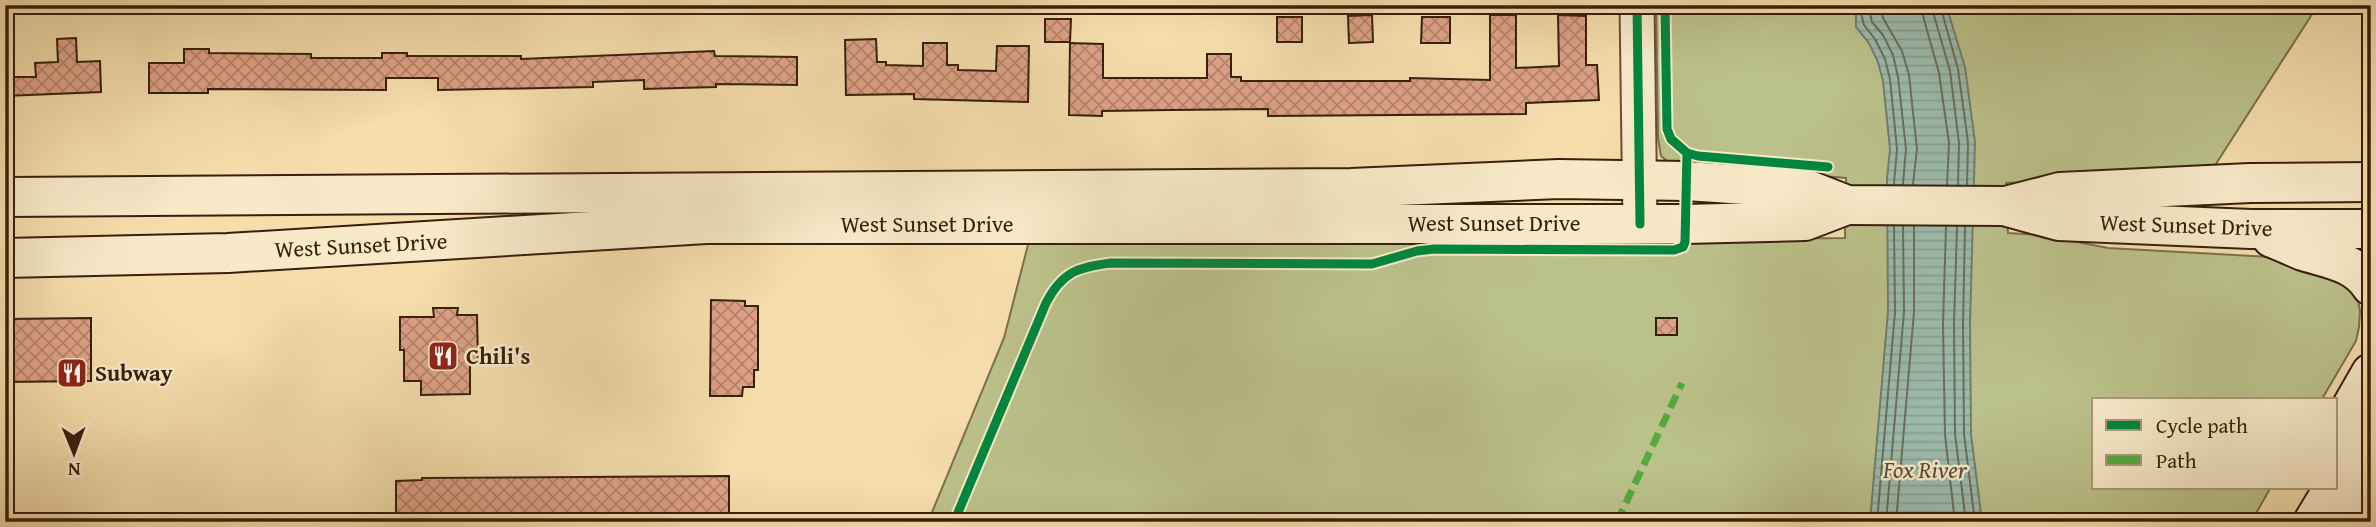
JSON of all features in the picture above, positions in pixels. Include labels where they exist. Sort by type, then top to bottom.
[{"type":"main road","points":[[2330,182],[2371,169]]},
{"type":"main road","name":"West Sunset Drive","points":[[5,197],[1351,188],[1559,179],[1639,180],[1805,189],[1847,205],[2004,206],[2060,192],[2205,184],[2371,181]]},
{"type":"main road","points":[[353,246],[417,214],[485,210],[539,194]]},
{"type":"main road","points":[[279,250],[316,231],[361,228],[377,219],[381,208],[381,195]]},
{"type":"main road","name":"West Sunset Drive","points":[[5,258],[164,256],[706,224],[1805,221],[1847,205]]},
{"type":"main road","name":"West Sunset Drive","points":[[2004,206],[2059,221],[2251,229],[2371,229]]},
{"type":"main road","points":[[2251,229],[2301,250],[2339,261],[2366,279],[2371,286]]},
{"type":"main road","points":[[2338,431],[2371,373]]},
{"type":"main road","points":[[2338,481],[2371,427]]},
{"type":"main road","points":[[2348,522],[2371,486]]},
{"type":"main road","points":[[2286,522],[2305,489]]},
{"type":"main road","points":[[2313,522],[2333,489]]},
{"type":"street","points":[[1637,5],[1640,223]]},
{"type":"green space","points":[[1656,5],[2318,5],[2212,170],[2006,183],[2008,233],[2041,235],[2108,248],[2271,257],[2341,275],[2357,295],[2360,311],[2356,341],[2323,398],[2092,398],[2092,489],[2270,489],[2251,522],[928,522],[1004,338],[1030,237],[1640,240],[1845,238],[1846,178],[1671,164],[1661,156],[1658,138]]},
{"type":"water","name":"Fox River","points":[[1851,5],[1946,5],[1965,67],[1975,142],[1970,324],[1971,434],[1982,522],[1870,522],[1888,311],[1887,179],[1890,149],[1883,81],[1878,62],[1869,43],[1856,27],[1856,16]]},
{"type":"building","points":[[1372,15],[1373,42],[1349,43],[1348,16]]},
{"type":"building","points":[[1490,15],[1516,15],[1516,68],[1559,66],[1558,15],[1586,16],[1586,65],[1597,65],[1599,100],[1526,103],[1526,114],[1268,116],[1268,109],[1102,111],[1102,116],[1069,115],[1070,43],[1103,44],[1103,78],[1207,78],[1207,54],[1231,54],[1231,77],[1241,77],[1241,81],[1410,81],[1410,78],[1490,80]]},
{"type":"building","points":[[1277,17],[1302,17],[1302,42],[1277,42]]},
{"type":"building","points":[[1422,17],[1450,17],[1450,43],[1421,43]]},
{"type":"building","points":[[1045,19],[1071,19],[1070,42],[1045,42]]},
{"type":"building","points":[[76,38],[77,62],[100,61],[101,92],[5,96],[5,77],[36,77],[35,63],[58,62],[57,39]]},
{"type":"building","points":[[876,39],[877,62],[886,62],[886,65],[923,66],[923,43],[947,43],[947,65],[958,65],[958,70],[996,71],[997,46],[1029,46],[1028,102],[914,99],[914,94],[846,95],[845,40]]},
{"type":"building","points":[[184,49],[209,49],[209,53],[311,54],[311,58],[382,58],[382,53],[407,53],[407,56],[521,56],[521,59],[714,51],[715,56],[797,57],[797,85],[716,84],[716,87],[644,89],[644,80],[593,82],[593,87],[438,90],[438,78],[386,78],[386,90],[208,89],[208,93],[149,93],[149,63],[184,63]]},
{"type":"building","points":[[711,300],[745,301],[745,306],[758,306],[758,370],[754,370],[754,387],[743,387],[742,396],[710,396]]},
{"type":"building","name":"Chili's","points":[[433,308],[458,308],[457,315],[477,315],[478,362],[470,362],[470,394],[421,395],[421,381],[404,381],[400,317],[434,317]]},
{"type":"building","points":[[91,318],[91,381],[5,382],[5,319]]},
{"type":"building","points":[[1656,318],[1677,318],[1677,335],[1656,335]]},
{"type":"building","points":[[729,476],[729,522],[396,522],[396,481],[422,478]]},
{"type":"marked path","points":[[1617,522],[1682,383]]},
{"type":"cycle path","points":[[1637,5],[1640,224]]},
{"type":"cycle path","points":[[954,522],[1046,303],[1058,284],[1080,269],[1111,263],[1372,264],[1434,249],[1674,250],[1683,247],[1687,153],[1671,139],[1667,129],[1665,5]]},
{"type":"cycle path","points":[[1687,153],[1828,167]]},
{"type":"place","name":"Chili's","points":[[443,356]]},
{"type":"place","name":"Subway","points":[[72,373]]}]
